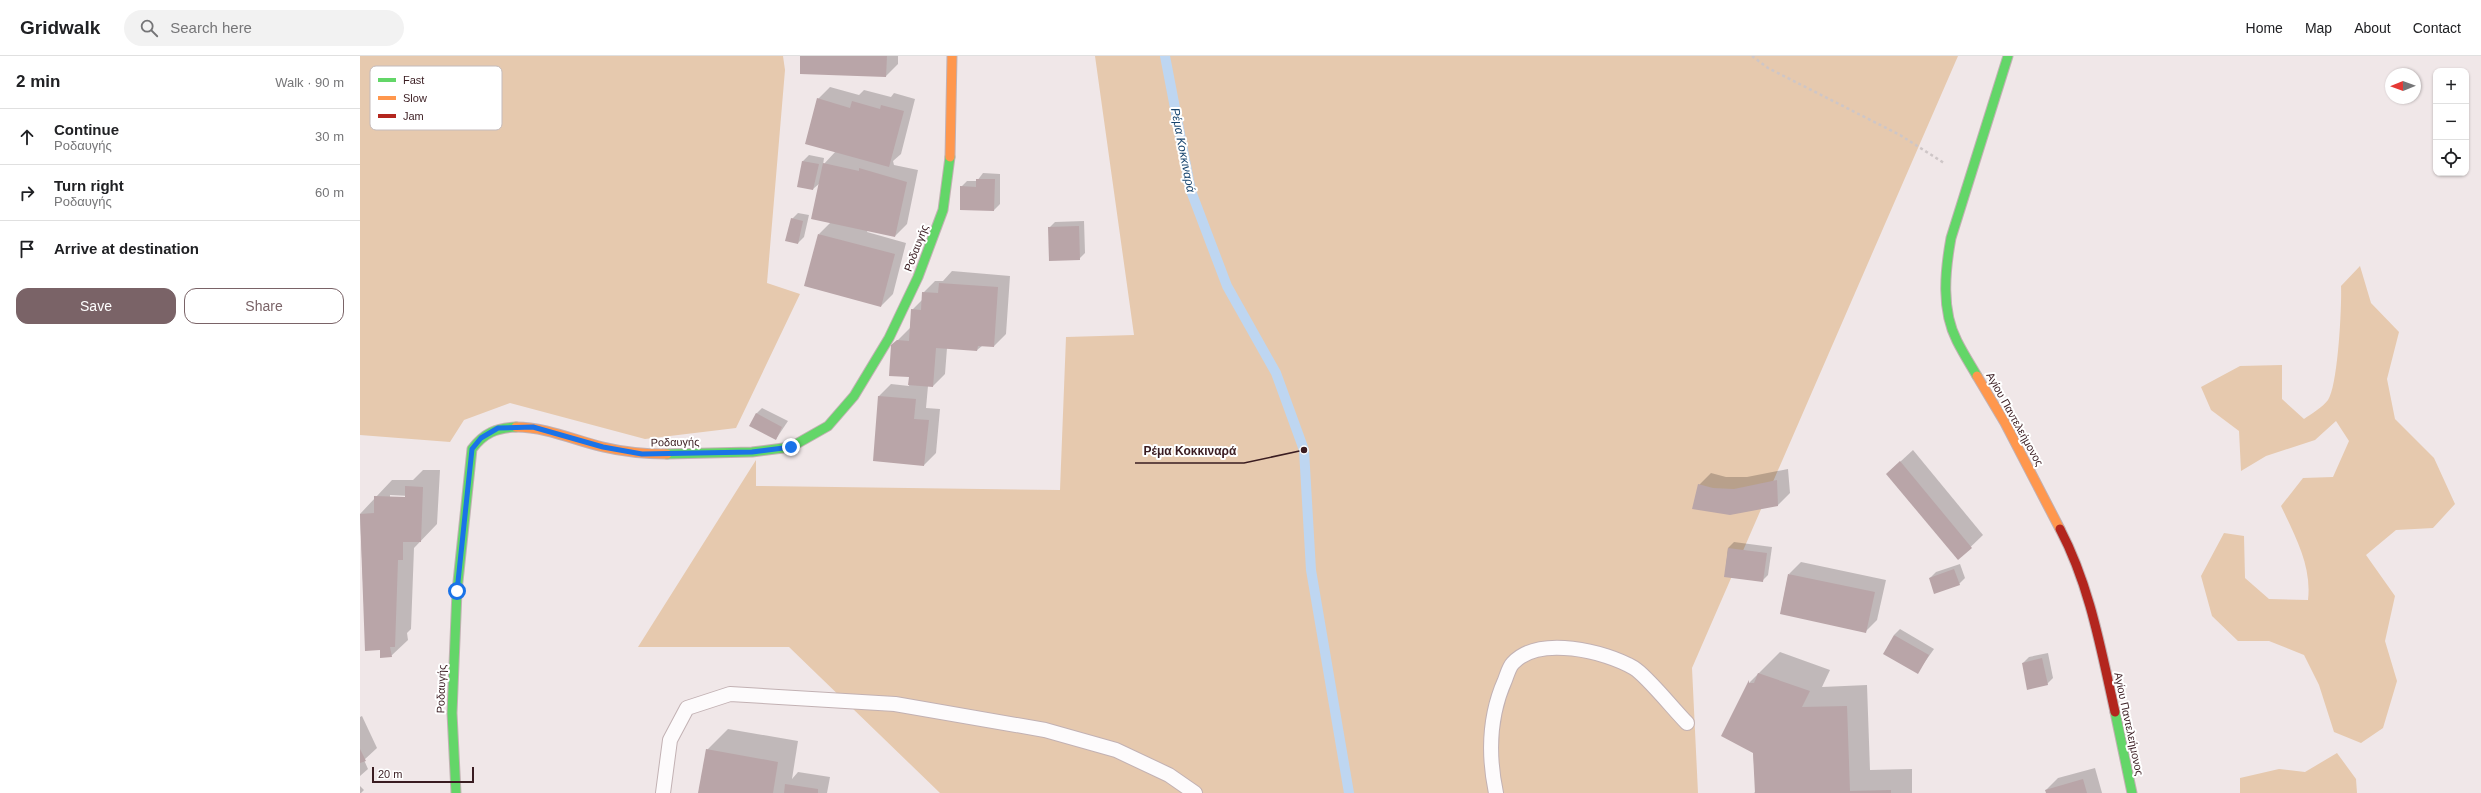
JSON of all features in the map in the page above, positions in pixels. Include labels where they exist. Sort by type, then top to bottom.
[{"type":"street","name":"Ροδαυγής","points":[[456,793],[452,713],[457,591],[472,449],[481,438],[498,428],[533,427],[603,447],[642,454],[752,452],[791,447],[828,426],[854,396],[889,338],[918,277],[943,210],[951,147],[952,56]]},
{"type":"street","name":"Αγίου Παντελεήμονος","points":[[2008,56],[1968,178],[1946,267],[1949,318],[1956,340],[2005,423],[2073,553],[2096,625],[2132,793]]},
{"type":"lane","points":[[1496,793],[1490,766],[1490,734],[1501,688],[1512,664],[1531,652],[1556,648],[1592,651],[1634,668],[1687,723]]},
{"type":"lane","points":[[663,793],[670,740],[688,708],[730,694],[895,704],[1045,730],[1116,750],[1169,775],[1195,793]]},
{"type":"path","points":[[1752,56],[1768,68],[1900,135],[1968,178]]},
{"type":"shaded area","points":[[360,56],[783,56],[785,70],[767,283],[800,294],[736,428],[645,439],[510,403],[464,420],[450,442],[360,435]]},
{"type":"shaded area","points":[[1095,56],[1958,56],[1692,668],[1698,793],[940,793],[789,647],[638,647],[756,460],[756,486],[1060,490],[1066,337],[1134,335]]},
{"type":"shaded area","points":[[2360,266],[2371,303],[2399,332],[2387,379],[2395,419],[2434,458],[2455,504],[2433,528],[2396,530],[2366,555],[2395,596],[2385,641],[2397,681],[2383,728],[2361,743],[2334,732],[2319,685],[2304,655],[2269,641],[2238,641],[2212,616],[2201,576],[2224,533],[2244,536],[2245,578],[2269,599],[2308,600],[2309,587],[2305,563],[2297,540],[2281,506],[2303,478],[2333,477],[2349,441],[2336,421],[2315,440],[2266,456],[2241,471],[2239,431],[2211,410],[2201,387],[2240,366],[2282,365],[2282,399],[2304,419],[2320,408],[2328,400],[2337,363],[2341,310],[2341,286]]},
{"type":"shaded area","points":[[2337,753],[2356,779],[2357,793],[2240,793],[2240,778],[2279,769],[2305,772]]},
{"type":"building","points":[[800,56],[887,56],[886,77],[800,74]]},
{"type":"building","points":[[817,98],[850,108],[852,101],[880,109],[881,105],[904,111],[889,167],[805,144]]},
{"type":"building","points":[[802,161],[819,164],[813,190],[797,187]]},
{"type":"building","points":[[823,163],[859,171],[859,168],[907,182],[895,237],[811,219]]},
{"type":"building","points":[[976,179],[995,179],[994,211],[960,210],[960,186],[976,187]]},
{"type":"building","points":[[791,218],[803,221],[798,244],[785,241]]},
{"type":"building","points":[[1079,226],[1080,260],[1049,261],[1048,227]]},
{"type":"building","points":[[818,234],[895,254],[881,307],[804,286]]},
{"type":"building","points":[[939,283],[998,287],[994,347],[978,346],[977,351],[936,348],[933,387],[908,385],[909,377],[889,376],[891,345],[897,340],[909,341],[911,309],[921,310],[922,292],[938,293]]},
{"type":"building","points":[[878,396],[916,399],[914,419],[929,420],[924,466],[873,461]]},
{"type":"building","points":[[756,413],[782,427],[776,440],[749,426]]},
{"type":"building","points":[[1900,461],[1972,548],[1958,560],[1886,474]]},
{"type":"building","points":[[1777,480],[1778,506],[1730,515],[1692,509],[1698,484],[1713,488],[1734,489]]},
{"type":"building","points":[[405,486],[423,487],[421,542],[403,542],[403,560],[398,560],[395,647],[390,647],[392,657],[380,658],[380,650],[365,651],[360,514],[374,513],[374,496],[405,497]]},
{"type":"building","points":[[1728,548],[1767,553],[1763,582],[1724,577]]},
{"type":"building","points":[[1954,569],[1960,585],[1934,594],[1929,578]]},
{"type":"building","points":[[1788,574],[1875,592],[1866,633],[1780,614]]},
{"type":"building","points":[[1894,635],[1929,655],[1918,674],[1883,654]]},
{"type":"building","points":[[2042,658],[2048,685],[2027,690],[2022,663]]},
{"type":"building","points":[[1758,673],[1810,691],[1802,707],[1847,706],[1850,791],[1891,790],[1891,793],[1755,793],[1753,753],[1721,736],[1749,680],[1749,683],[1754,683]]},
{"type":"building","points":[[360,749],[366,761],[360,763]]},
{"type":"building","points":[[706,749],[778,762],[773,793],[698,793]]},
{"type":"building","points":[[2083,779],[2087,793],[2046,793],[2045,790]]},
{"type":"building","points":[[785,784],[818,789],[818,793],[784,793]]},
{"type":"waterway","name":"Ρέμα Κοκκιναρά","points":[[1165,56],[1191,191],[1227,286],[1276,373],[1304,450],[1311,570],[1349,793]]},
{"type":"traffic: fast","points":[[1977,376],[1957,341],[1948,316],[1946,303],[1947,264],[1951,238],[2008,56]]},
{"type":"traffic: fast","points":[[667,454],[752,452],[791,447],[828,426],[854,396],[889,338],[918,277],[943,210],[950,157]]},
{"type":"traffic: fast","points":[[456,793],[452,713],[457,591],[472,449],[481,439],[491,432],[516,427]]},
{"type":"traffic: fast","points":[[2115,712],[2132,793]]},
{"type":"traffic: slow","points":[[950,157],[952,56]]},
{"type":"traffic: slow","points":[[1977,376],[2005,423],[2060,529]]},
{"type":"traffic: slow","points":[[516,427],[549,431],[603,447],[619,450],[667,454]]},
{"type":"traffic: jam","points":[[2060,529],[2079,573],[2094,619],[2115,712]]},
{"type":"place","name":"Ρέμα Κοκκιναρά","points":[[1304,450]]},
{"type":"route","points":[[457,591],[472,449],[481,438],[498,428],[533,427],[603,447],[642,454],[752,452],[791,447]]}]
